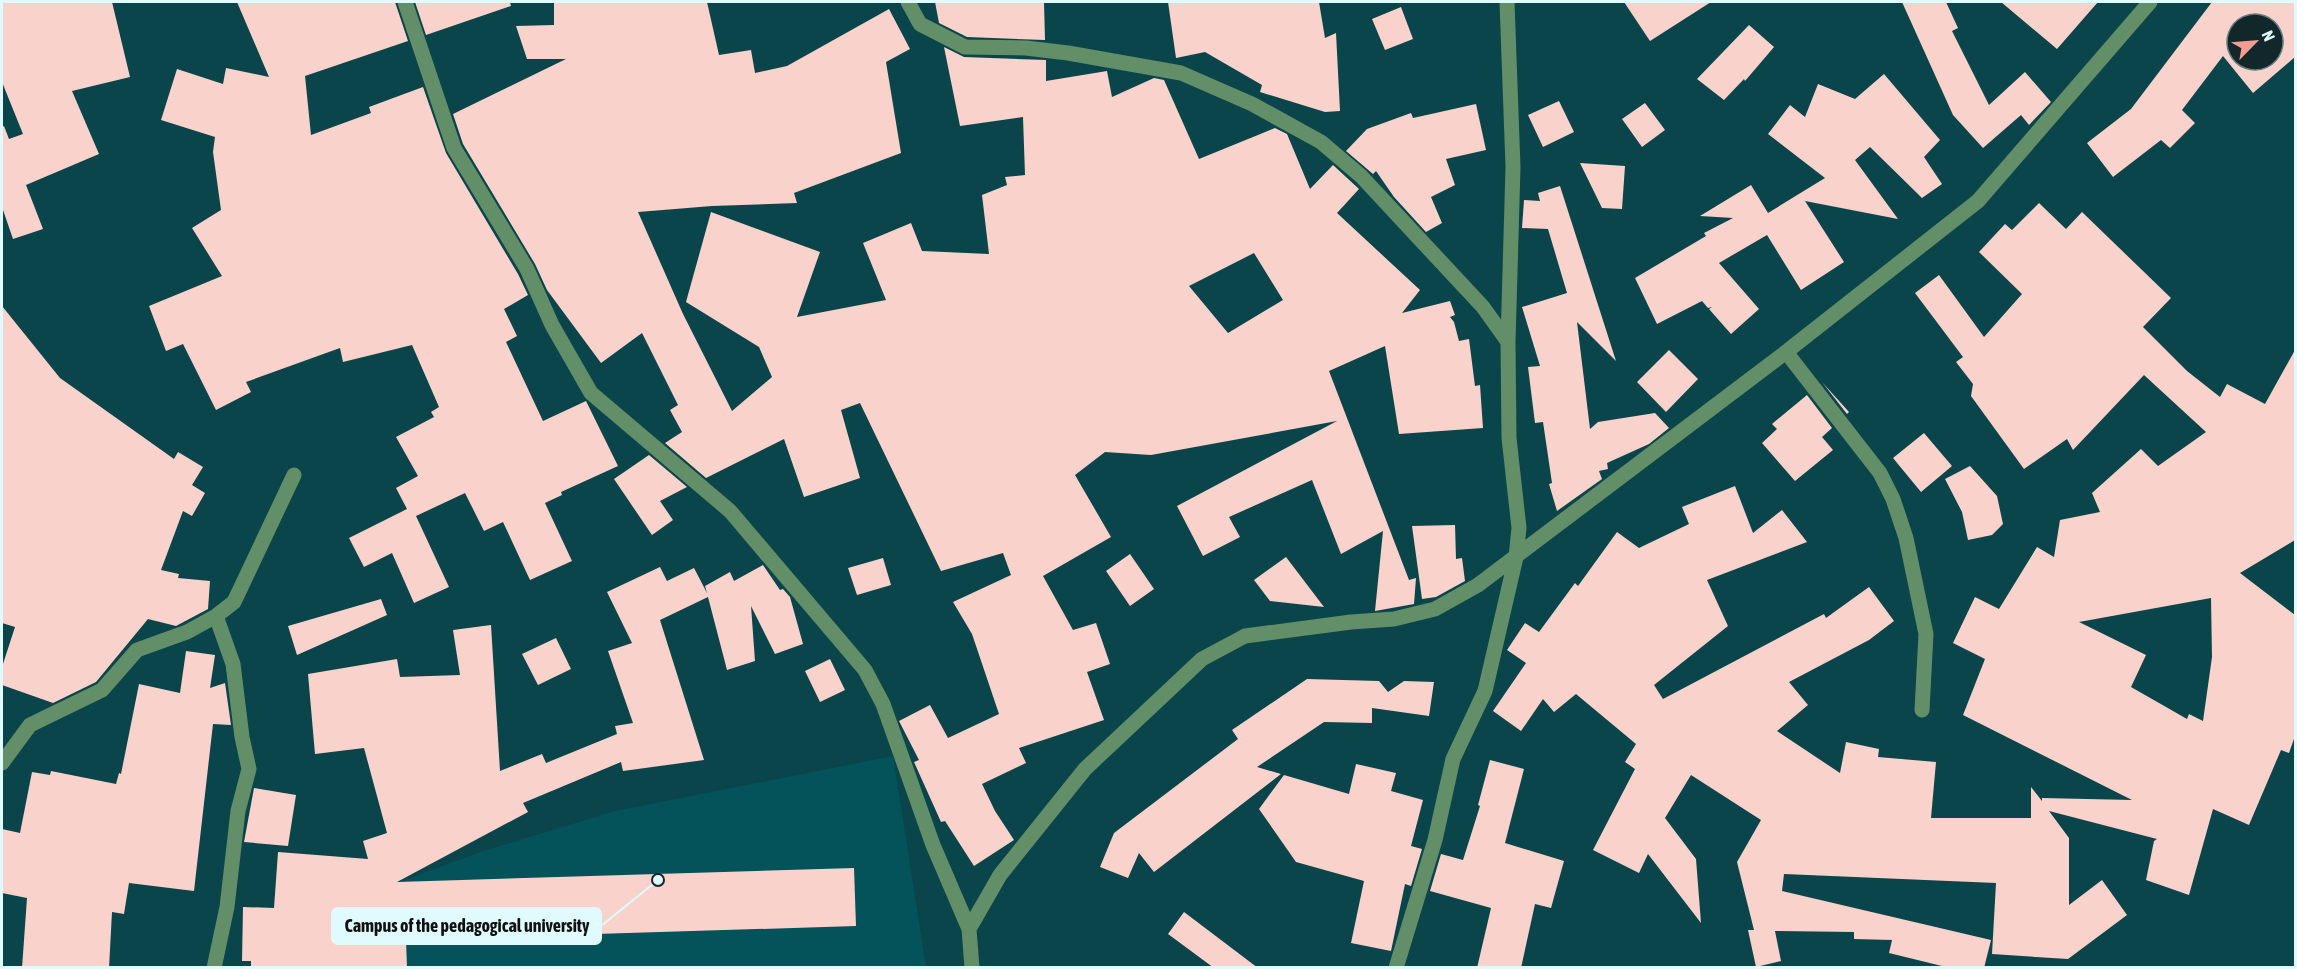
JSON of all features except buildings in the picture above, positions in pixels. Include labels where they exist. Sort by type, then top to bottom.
[{"type":"street","points":[[405,2],[454,148],[527,269],[552,325],[591,393],[730,511],[865,670],[883,704],[930,834],[969,929],[972,968]]},
{"type":"street","points":[[908,2],[920,24],[965,47],[1026,48],[1068,52],[1181,73],[1252,104],[1321,142],[1361,176],[1483,307],[1508,342]]},
{"type":"street","points":[[1396,968],[1435,840],[1453,759],[1485,691],[1516,556],[1519,528],[1509,438],[1508,342],[1513,167],[1507,2]]},
{"type":"street","points":[[969,929],[1000,875],[1085,769],[1202,659],[1245,636],[1351,622],[1394,619],[1435,609],[1478,585],[1786,352],[1978,201],[2150,2]]},
{"type":"street","points":[[1786,352],[1880,473],[1893,499],[1906,538],[1926,634],[1922,710]]},
{"type":"street","points":[[2,763],[30,725],[102,690],[137,650],[187,632],[216,616],[234,602],[294,475]]},
{"type":"street","points":[[214,968],[227,907],[238,811],[249,769],[242,737],[233,664],[216,616]]},
{"type":"shaded area","points":[[893,756],[926,967],[328,968],[329,908],[480,852],[615,811]]},
{"type":"place","name":"Campus of the pedagogical university","points":[[658,880]]}]
